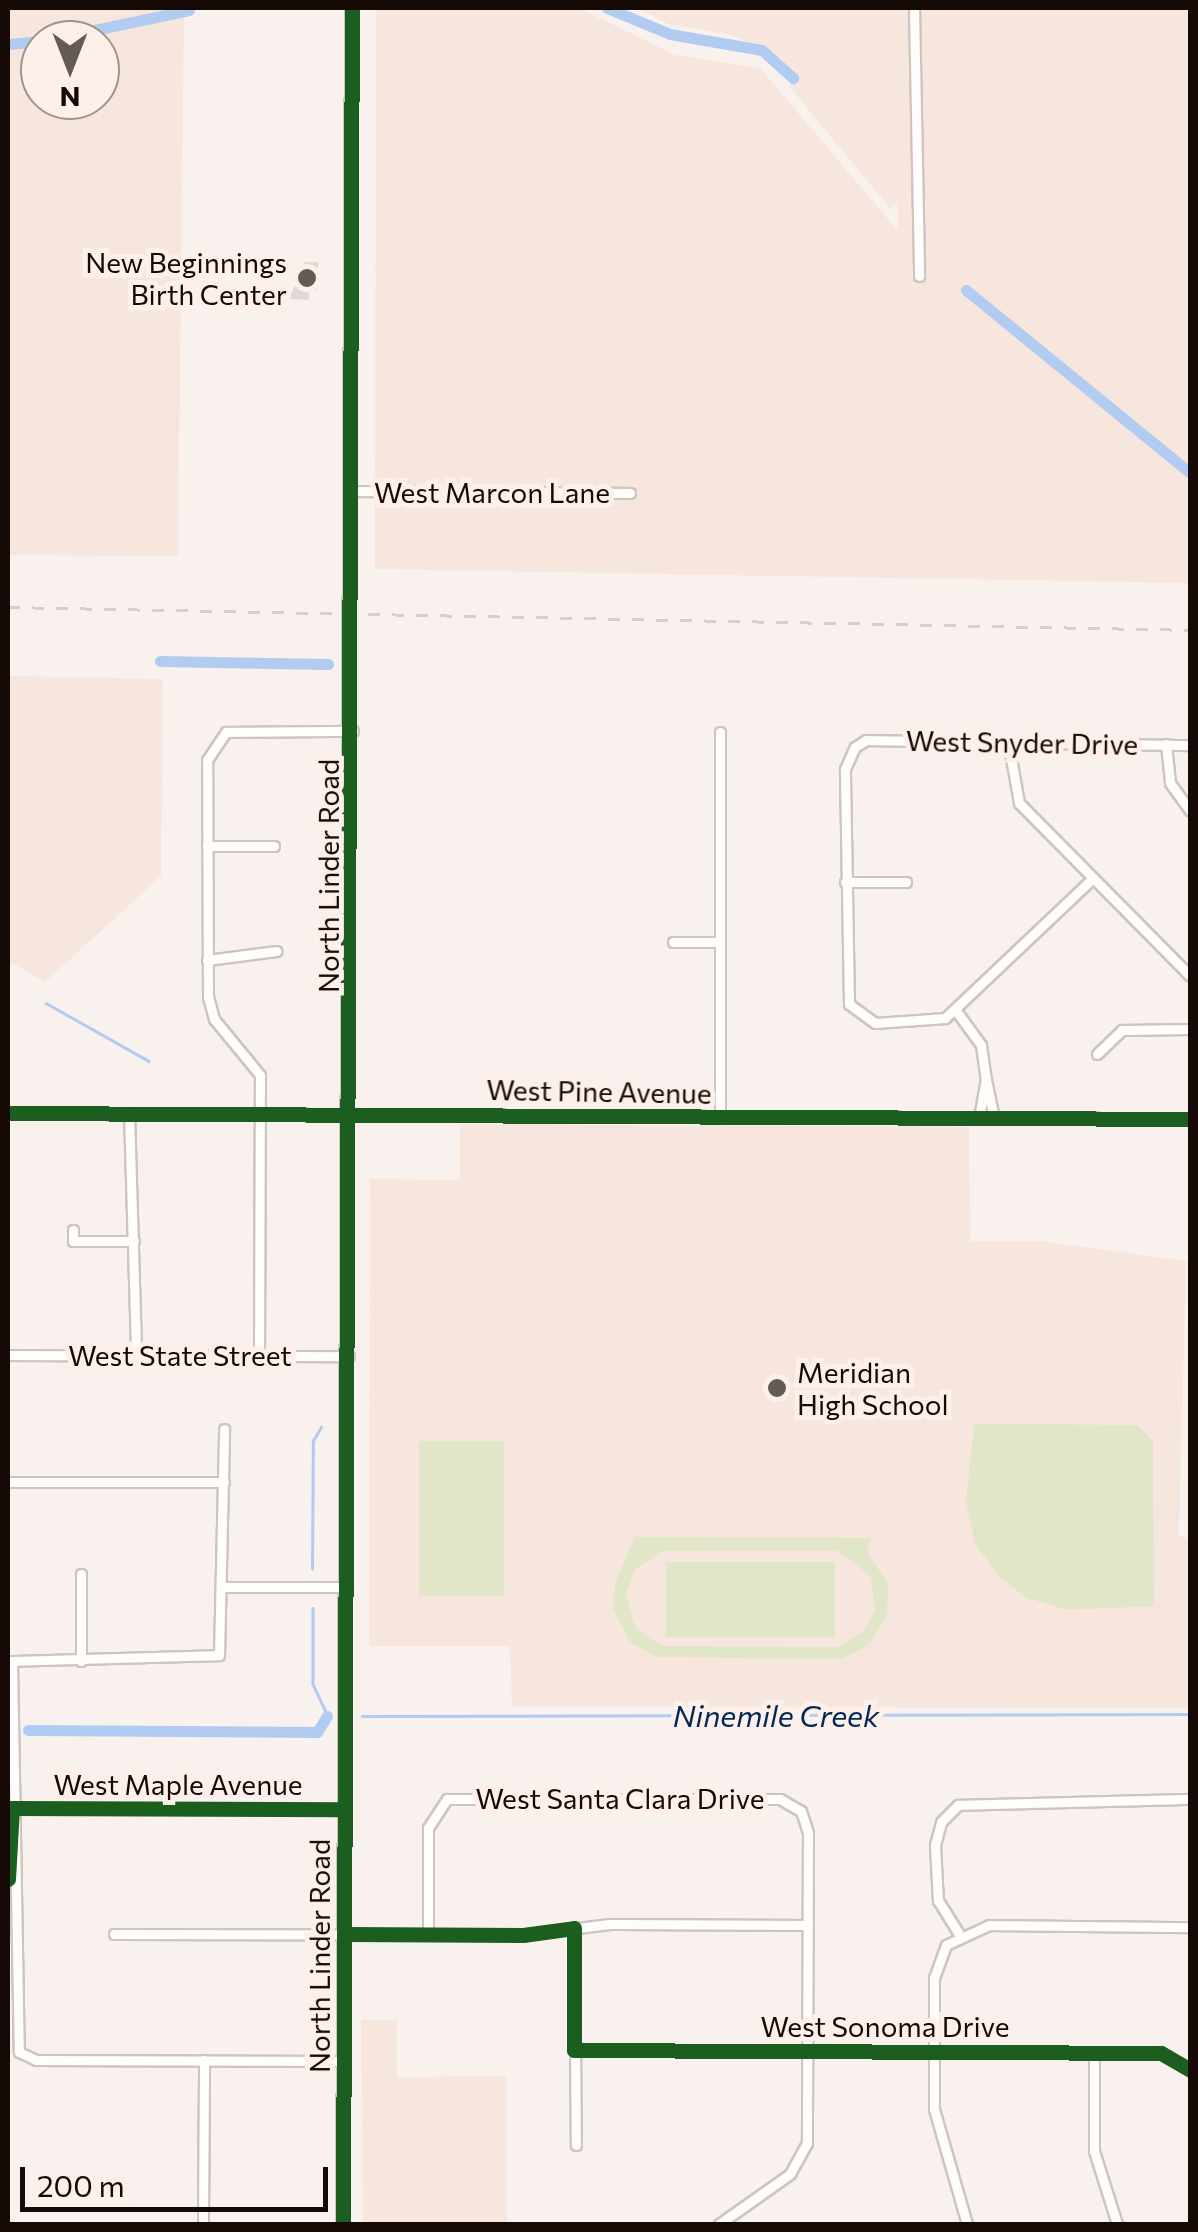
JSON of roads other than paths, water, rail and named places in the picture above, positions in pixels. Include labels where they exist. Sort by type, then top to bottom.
[{"type":"main road","name":"North Linder Road","points":[[343,2224],[353,1114],[352,8]]},
{"type":"street","points":[[914,8],[920,276]]},
{"type":"street","name":"West Marcon Lane","points":[[355,491],[630,492]]},
{"type":"street","points":[[259,1356],[260,1114],[256,1062],[214,1019],[208,960],[207,760],[216,738],[238,729],[354,731]]},
{"type":"street","points":[[720,732],[720,1118]]},
{"type":"street","name":"West Snyder Drive","points":[[845,882],[845,769],[854,747],[866,740],[1190,745]]},
{"type":"street","points":[[1008,741],[1019,803],[1190,976]]},
{"type":"street","points":[[1166,744],[1170,784],[1190,811]]},
{"type":"street","points":[[208,846],[274,846]]},
{"type":"street","points":[[906,882],[845,882],[846,994],[856,1016],[922,1023],[957,1012],[1093,878]]},
{"type":"street","points":[[673,942],[720,942]]},
{"type":"street","points":[[208,960],[276,952]]},
{"type":"street","points":[[957,1012],[981,1045],[994,1118]]},
{"type":"street","points":[[1097,1054],[1122,1030],[1190,1030]]},
{"type":"street","points":[[256,1062],[266,1056]]},
{"type":"street","points":[[979,1118],[986,1080]]},
{"type":"street","name":"West Pine Avenue","points":[[8,1113],[1190,1119]]},
{"type":"street","points":[[130,1114],[136,1355]]},
{"type":"street","points":[[73,1230],[73,1241],[134,1242]]},
{"type":"street","name":"West State Street","points":[[8,1355],[352,1356]]},
{"type":"street","points":[[224,1429],[219,1654],[10,1661],[10,1879],[19,2052],[36,2060],[344,2061]]},
{"type":"street","points":[[8,1482],[224,1482]]},
{"type":"street","points":[[81,1574],[81,1661]]},
{"type":"street","points":[[223,1587],[347,1587]]},
{"type":"street","name":"West Santa Clara Drive","points":[[428,1935],[428,1828],[437,1806],[458,1797],[780,1799],[801,1811],[808,1833],[808,1924]]},
{"type":"street","points":[[959,1934],[936,1890],[936,1833],[948,1812],[982,1798],[1190,1799]]},
{"type":"street","name":"West Maple Avenue","points":[[12,1808],[344,1810]]},
{"type":"street","points":[[114,1934],[428,1935],[808,1924],[804,2154],[719,2224]]},
{"type":"street","points":[[967,2224],[935,2121],[936,1966],[959,1934],[988,1925],[1190,1926]]},
{"type":"street","points":[[574,1928],[576,2146]]},
{"type":"street","name":"West Sonoma Drive","points":[[574,2050],[1161,2053],[1190,2070]]},
{"type":"street","points":[[1094,2052],[1094,2151],[1117,2224]]},
{"type":"street","points":[[204,2060],[204,2219]]},
{"type":"waterway","points":[[607,8],[670,34],[762,50],[793,78]]},
{"type":"waterway","points":[[120,25],[189,10]]},
{"type":"waterway","points":[[8,44],[20,43]]},
{"type":"waterway","points":[[966,290],[1190,473]]},
{"type":"waterway","points":[[160,661],[328,664]]},
{"type":"waterway","name":"Ninemile Creek","points":[[46,1003],[149,1061]]},
{"type":"waterway","name":"Ninemile Creek","points":[[312,1569],[313,1441],[321,1427]]},
{"type":"waterway","name":"Ninemile Creek","points":[[313,1608],[313,1684],[328,1716]]},
{"type":"waterway","name":"Ninemile Creek","points":[[362,1716],[1190,1714]]},
{"type":"waterway","points":[[28,1730],[317,1732],[327,1716]]},
{"type":"railway","points":[[8,607],[1190,630]]},
{"type":"place","name":"New Beginnings Birth Center","points":[[307,278]]},
{"type":"place","name":"Meridian High School","points":[[777,1388]]}]
